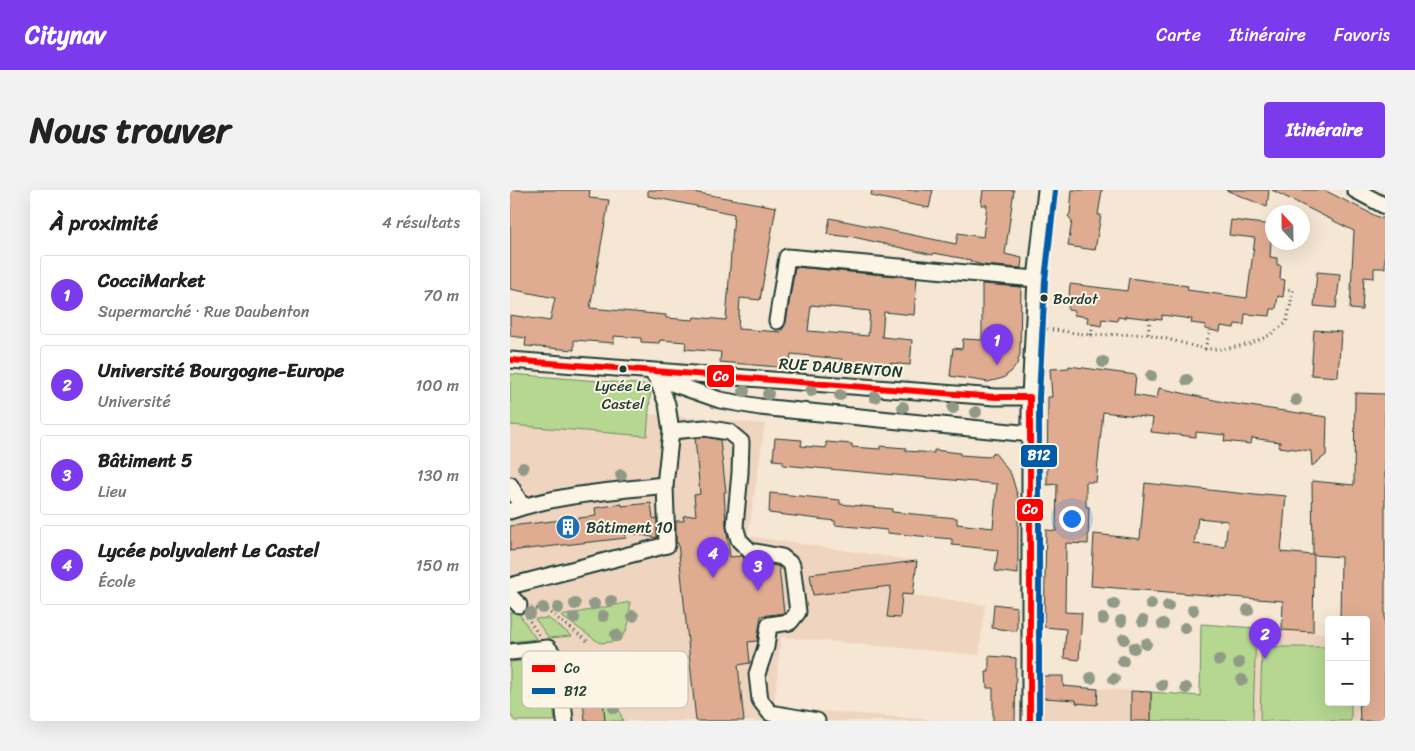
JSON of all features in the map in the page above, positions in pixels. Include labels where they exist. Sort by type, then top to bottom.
[{"type":"street","points":[[1030,721],[1030,397],[1036,279],[1046,190]]},
{"type":"street","points":[[1355,190],[1385,206]]},
{"type":"street","points":[[777,320],[787,257],[1036,279]]},
{"type":"street","name":"RUE DAUBENTON","points":[[510,360],[653,374],[995,397],[1030,397]]},
{"type":"street","points":[[510,586],[667,545],[665,485],[671,431],[667,404],[653,374]]},
{"type":"street","name":"RUE DAUBENTON","points":[[653,374],[720,400],[760,407],[1030,434]]},
{"type":"street","points":[[671,431],[705,428],[729,432],[741,442],[735,526],[739,540],[750,551],[782,556],[792,565],[798,612],[790,622],[770,625],[766,647],[757,674],[760,700],[770,713],[817,721]]},
{"type":"street","points":[[510,485],[516,509],[575,496],[665,485]]},
{"type":"street","points":[[510,652],[548,648],[550,651]]},
{"type":"street","points":[[564,708],[565,721]]},
{"type":"path","points":[[1034,327],[1091,335],[1148,334],[1205,349],[1224,349],[1249,344],[1270,335],[1286,323],[1293,290],[1284,289]]},
{"type":"path","points":[[1148,334],[1150,319]]},
{"type":"path","points":[[1091,335],[1093,324]]},
{"type":"path","points":[[1205,349],[1210,330]]},
{"type":"path","points":[[514,601],[549,612],[590,643]]},
{"type":"path","points":[[514,601],[548,648]]},
{"type":"shaded area","points":[[648,414],[765,424],[748,536],[917,561],[913,595],[985,605],[979,655],[781,637],[774,707],[946,721],[510,721],[510,425],[647,436]]},
{"type":"shaded area","points":[[1201,624],[1325,634],[1325,706],[1358,706],[1358,721],[1043,721],[1043,684],[1200,696]]},
{"type":"green space","points":[[510,374],[651,385],[647,436],[510,425]]},
{"type":"green space","points":[[630,602],[629,623],[619,641],[600,643],[561,616]]},
{"type":"green space","points":[[518,612],[536,639],[510,642],[510,613]]},
{"type":"green space","points":[[548,618],[572,636],[549,638],[535,619]]},
{"type":"green space","points":[[1201,624],[1256,628],[1253,721],[1151,721],[1151,692],[1200,696]]},
{"type":"green space","points":[[1262,647],[1325,647],[1325,706],[1351,706],[1351,721],[1260,721]]},
{"type":"green space","points":[[522,661],[522,708],[553,708],[555,721],[515,721],[510,714],[510,662]]},
{"type":"green space","points":[[604,708],[619,708],[623,721],[605,721]]},
{"type":"building","points":[[510,190],[590,190],[589,198],[609,200],[590,308],[666,315],[666,318],[693,320],[694,317],[726,320],[734,214],[648,196],[648,190],[682,190],[776,207],[760,300],[740,298],[738,329],[781,332],[786,322],[795,267],[917,278],[914,315],[884,312],[882,337],[912,340],[910,365],[889,363],[888,371],[840,366],[842,359],[791,354],[789,368],[720,362],[721,352],[685,349],[686,342],[660,340],[659,343],[641,342],[641,338],[614,336],[614,343],[574,340],[574,350],[525,346],[526,338],[510,336],[510,315],[550,321],[555,298],[510,289]],"holes":[[[811,305],[870,311],[868,336],[808,331]]]},
{"type":"building","points":[[872,190],[933,190],[929,208],[871,196]]},
{"type":"building","points":[[983,190],[1014,190],[1005,254],[1022,258],[1021,268],[982,265],[971,260],[934,253],[933,255],[849,236],[827,234],[830,218],[956,244],[958,233],[983,237],[987,205],[981,205]]},
{"type":"building","points":[[1072,190],[1102,190],[1098,215],[1101,215],[1095,250],[1068,246],[1072,221],[1068,216],[1070,214]]},
{"type":"building","points":[[1226,190],[1269,190],[1267,205],[1265,206]]},
{"type":"building","points":[[1272,190],[1324,190],[1380,218],[1385,218],[1385,268],[1374,268],[1374,278],[1364,277],[1362,310],[1350,309],[1354,231],[1310,209],[1310,205],[1302,205]]},
{"type":"building","points":[[1231,220],[1265,224],[1265,250],[1270,250],[1270,257],[1277,258],[1277,265],[1281,265],[1280,279],[1285,280],[1283,297],[1278,296],[1276,309],[1271,309],[1270,316],[1245,314],[1244,325],[1235,324],[1234,328],[1221,326],[1220,332],[1205,329],[1206,325],[1191,323],[1192,319],[1162,315],[1162,320],[1125,316],[1125,318],[1118,317],[1117,321],[1102,319],[1101,326],[1087,323],[1088,317],[1074,315],[1075,311],[1068,310],[1070,284],[1127,291],[1129,278],[1188,286],[1187,290],[1247,298],[1255,238],[1229,235]]},
{"type":"building","points":[[1317,272],[1340,274],[1336,308],[1314,306]]},
{"type":"building","points":[[982,284],[1021,287],[1020,354],[1017,364],[1003,378],[988,382],[950,376],[953,348],[962,349],[963,339],[982,340]]},
{"type":"building","points":[[1314,330],[1341,332],[1338,377],[1311,375]]},
{"type":"building","points":[[1069,366],[1136,375],[1134,395],[1157,399],[1159,388],[1228,403],[1327,417],[1326,455],[1312,466],[1311,451],[1279,447],[1280,442],[1252,438],[1251,444],[1224,441],[1225,435],[1196,432],[1196,437],[1151,432],[1153,418],[1103,412],[1096,482],[1086,482],[1086,507],[1089,507],[1088,544],[1066,543],[1065,612],[1082,613],[1079,660],[1064,658],[1066,629],[1044,627],[1046,530],[1056,531],[1057,484],[1047,485],[1048,397],[1052,397],[1050,369],[1069,368]]},
{"type":"building","points":[[1355,393],[1385,394],[1385,721],[1360,721],[1359,706],[1370,706],[1370,616],[1340,616],[1341,557],[1314,555],[1313,632],[1282,630],[1283,601],[1091,586],[1094,534],[1140,539],[1145,483],[1264,496],[1264,494],[1286,496],[1281,552],[1313,555],[1312,481],[1354,485]],"holes":[[[1198,518],[1228,521],[1225,547],[1194,544]]]},
{"type":"building","points":[[705,437],[720,440],[726,492],[724,492],[726,525],[730,557],[742,556],[745,567],[772,565],[779,567],[784,613],[761,616],[757,641],[748,642],[750,663],[738,665],[744,721],[696,721],[678,543],[676,543],[676,521],[684,521],[683,516],[696,515],[694,495],[700,494],[695,438]]},
{"type":"building","points":[[775,438],[802,440],[801,446],[826,448],[826,442],[852,444],[852,447],[880,449],[880,446],[906,448],[906,451],[934,453],[934,450],[960,453],[960,455],[989,457],[994,452],[1011,474],[1018,497],[1018,574],[995,571],[998,550],[952,545],[952,539],[887,533],[887,530],[835,525],[835,521],[769,513],[770,493],[840,500],[840,504],[892,509],[892,512],[957,518],[957,524],[993,528],[997,484],[783,465],[783,461],[773,460]]},
{"type":"building","name":"Bâtiment 10","points":[[651,503],[653,518],[657,519],[657,538],[625,532],[626,538],[510,551],[510,526],[596,516],[595,508],[622,504],[622,506]]},
{"type":"building","points":[[917,561],[913,595],[902,594],[900,618],[887,617],[891,586],[813,595],[810,574]]},
{"type":"building","points":[[994,604],[1017,607],[1017,631],[992,628]]},
{"type":"building","points":[[989,656],[1016,658],[1015,721],[993,721],[993,688],[987,688],[986,672],[989,672]]},
{"type":"building","points":[[1043,676],[1063,676],[1063,686],[1098,689],[1097,705],[1076,703],[1076,700],[1043,698]]},
{"type":"building","points":[[1131,691],[1151,692],[1151,721],[1131,721]]},
{"type":"building","points":[[584,708],[604,708],[605,721],[585,721]]},
{"type":"transit line","name":"B12","points":[[1039,721],[1039,397],[1045,280],[1055,191]]},
{"type":"transit line","name":"Co","points":[[510,360],[995,397],[1030,397],[1030,721]]},
{"type":"place","name":"Bordot","points":[[1044,298]]},
{"type":"place","name":"CocciMarket","points":[[997,365]]},
{"type":"place","name":"Lycée Le Castel","points":[[623,369]]},
{"type":"place","name":"Bâtiment 10","points":[[568,527]]},
{"type":"place","name":"Lycée polyvalent Le Castel","points":[[713,578]]},
{"type":"place","name":"Bâtiment 5","points":[[758,591]]},
{"type":"place","name":"Université Bourgogne-Europe","points":[[1265,659]]}]
